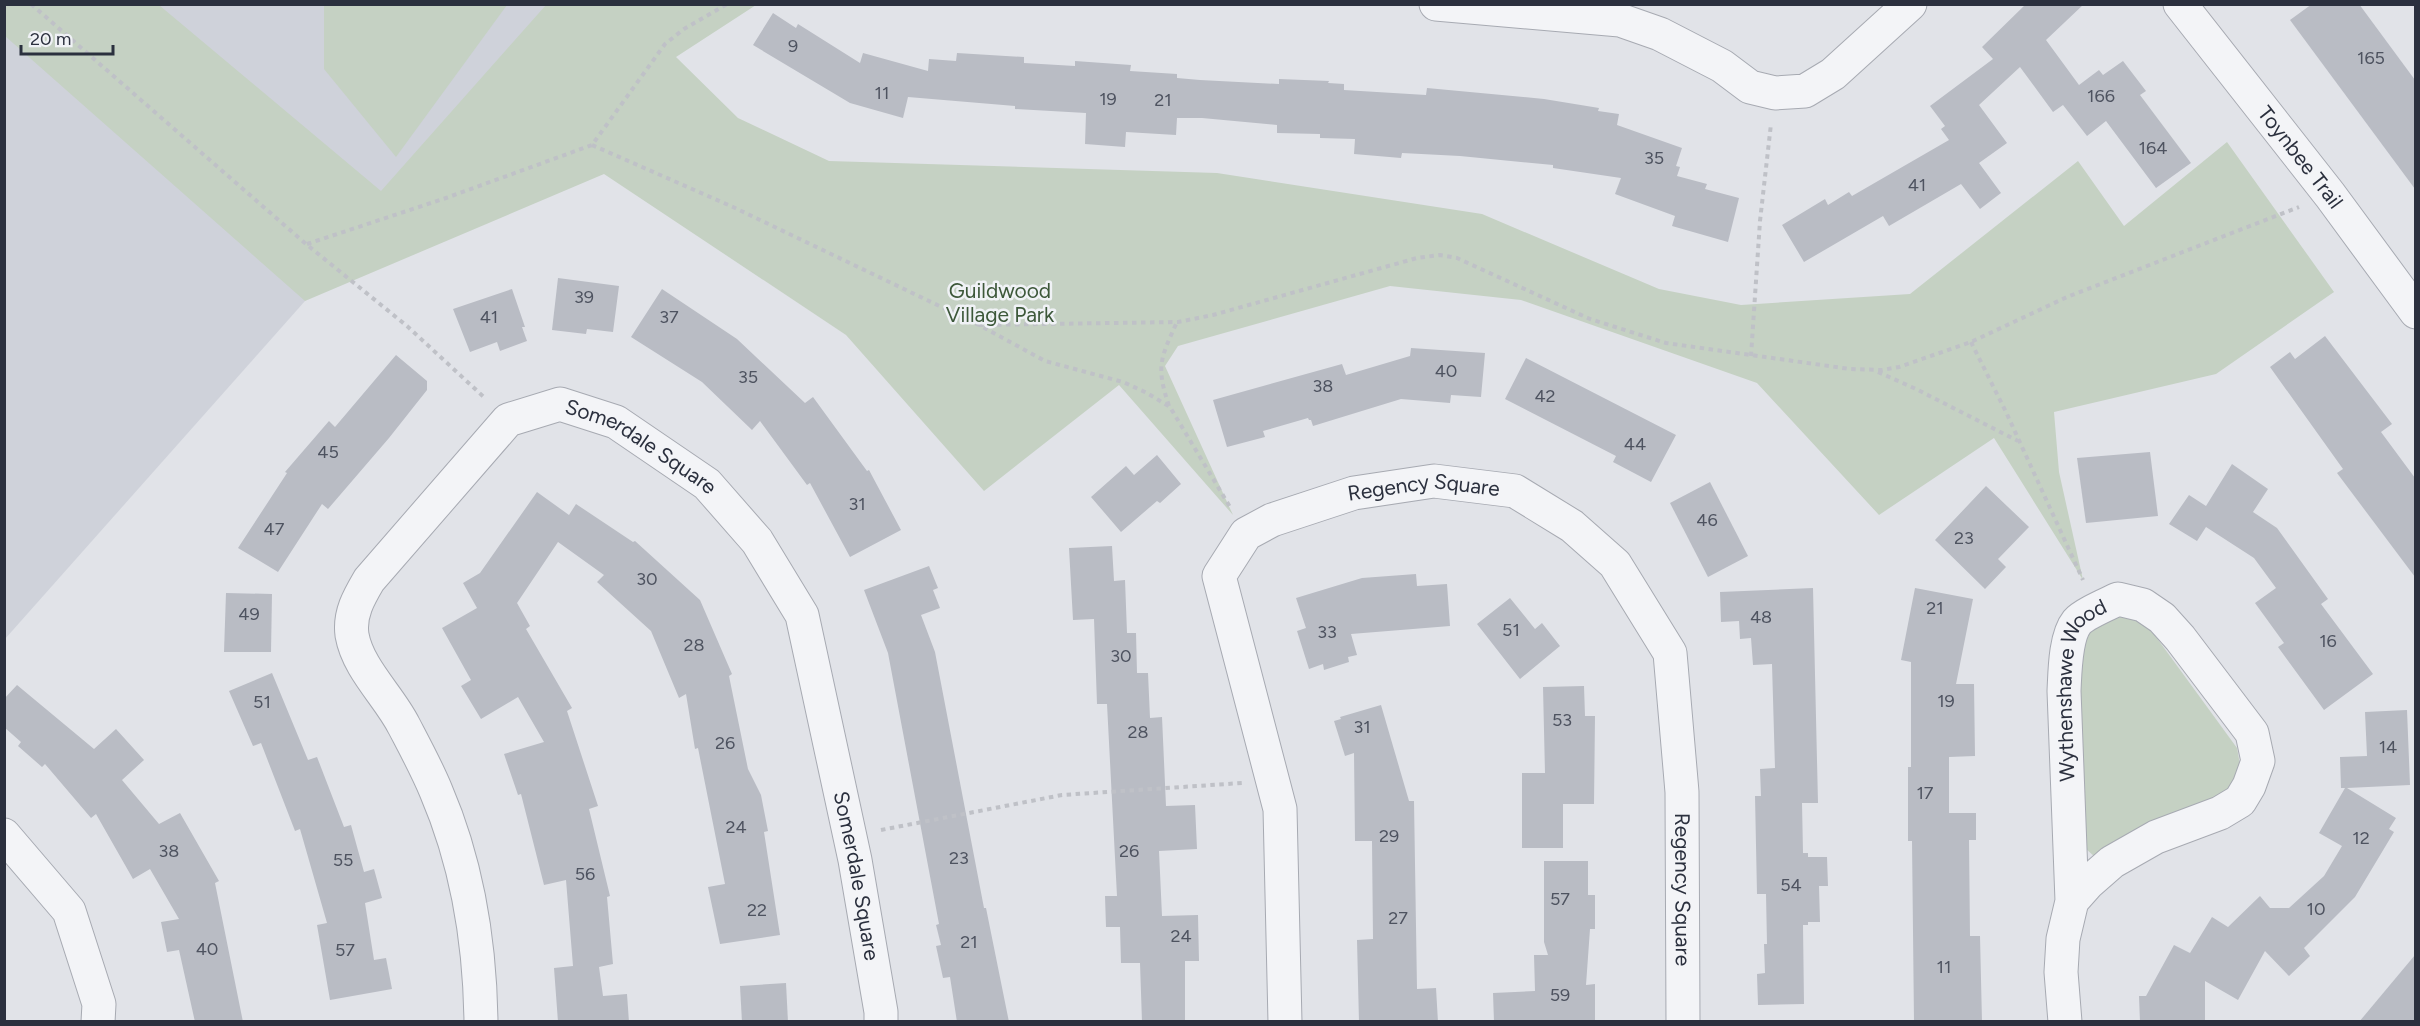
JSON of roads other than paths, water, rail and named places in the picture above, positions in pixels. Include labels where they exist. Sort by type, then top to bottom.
[{"type":"street","points":[[1436,4],[1620,20],[1660,34],[1722,66],[1750,87],[1775,93],[1805,91],[1833,74],[1910,4]]},
{"type":"street","name":"Toynbee Trail","points":[[2180,4],[2330,195],[2415,312]]},
{"type":"street","name":"Somerdale Square","points":[[481,1022],[477,944],[458,854],[436,792],[402,723],[355,646],[352,624],[358,598],[369,580],[508,420],[560,404],[616,422],[707,484],[757,541],[802,615],[849,836],[881,1022]]},
{"type":"street","name":"Regency Square","points":[[1285,1022],[1280,809],[1219,576],[1246,534],[1272,520],[1354,493],[1434,481],[1515,491],[1572,526],[1615,564],[1670,653],[1682,792],[1683,1022]]},
{"type":"street","name":"Wythenshawe Wood","points":[[2065,1022],[2061,972],[2063,939],[2072,901],[2064,691],[2069,642],[2077,622],[2118,599],[2143,605],[2162,618],[2180,638],[2252,733],[2258,761],[2249,786],[2240,801],[2220,813],[2156,837],[2112,862],[2072,901]]},
{"type":"street","points":[[4,835],[69,911],[99,1004],[98,1022]]},
{"type":"park label","name":"Guildwood Village Park","points":[[1000,303]]}]
